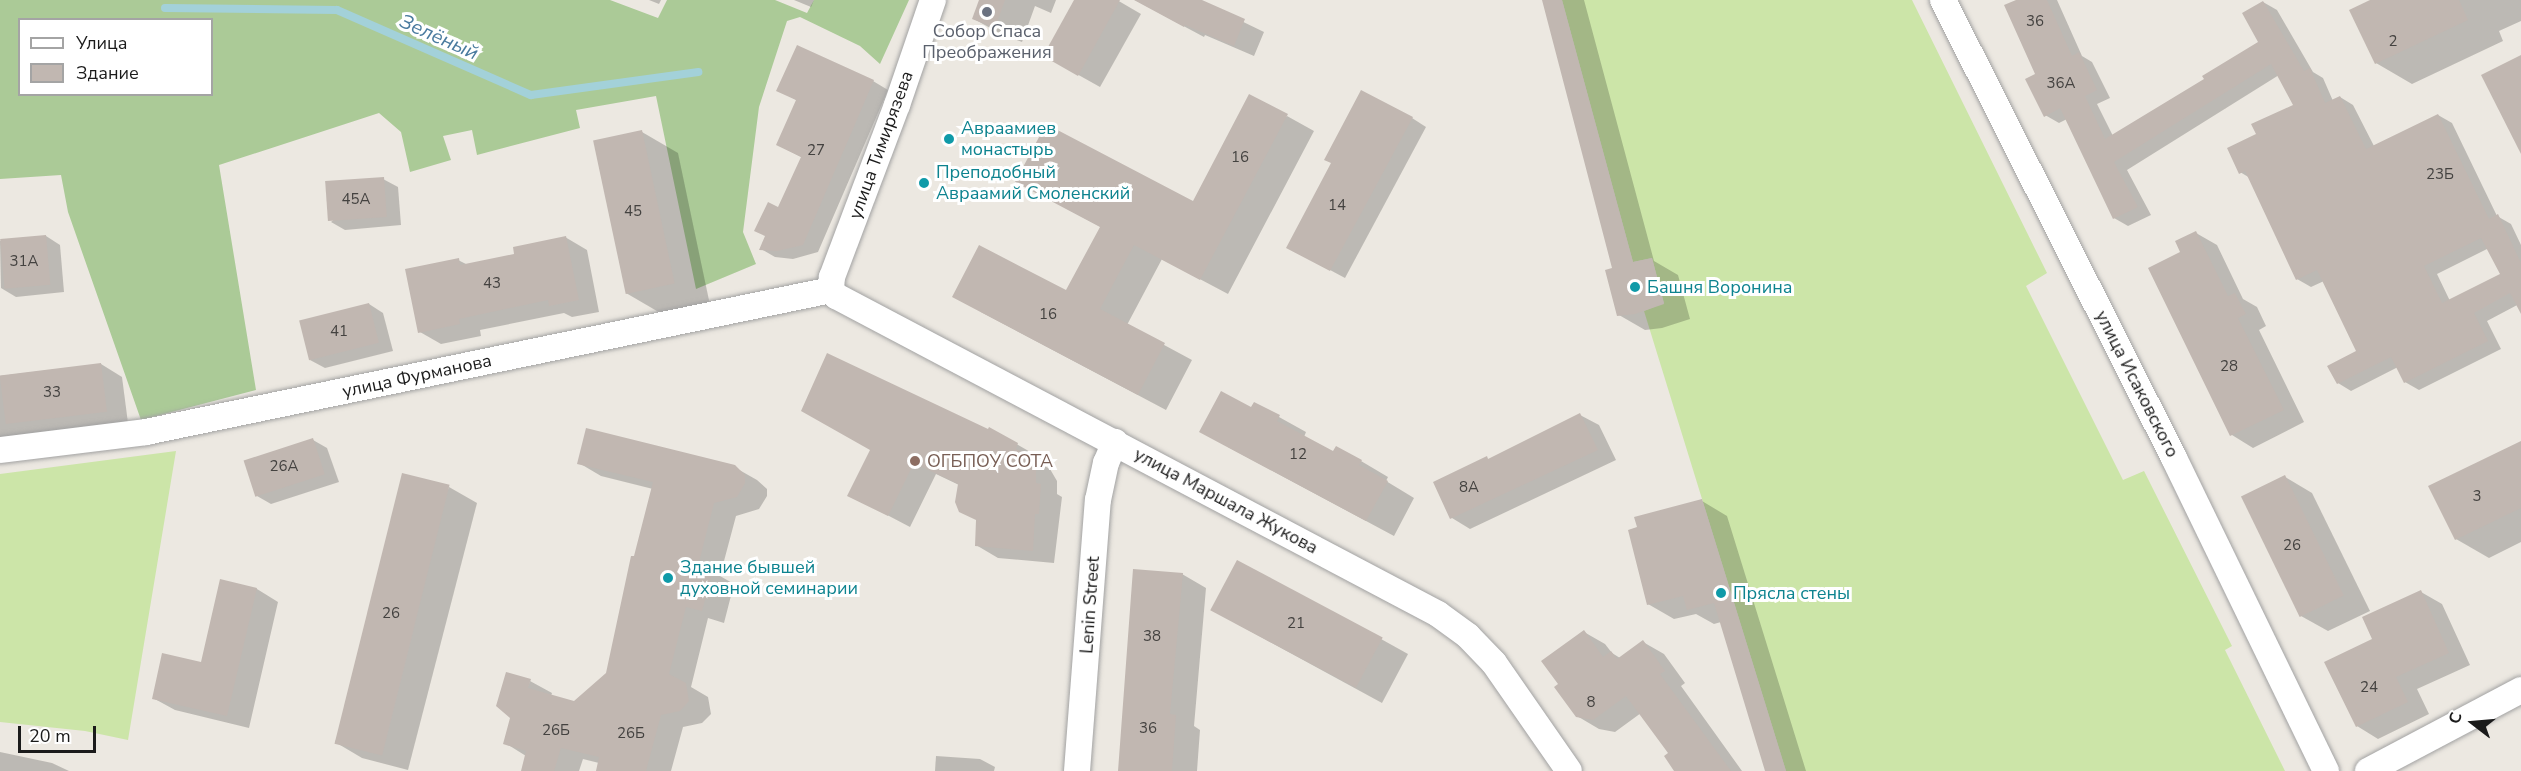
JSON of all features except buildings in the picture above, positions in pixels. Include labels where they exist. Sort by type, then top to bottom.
[{"type":"street","name":"улица Тимирязева","points":[[831,290],[832,277],[897,105],[933,0]]},
{"type":"street","name":"улица Исаковского","points":[[1943,0],[2174,458],[2326,771]]},
{"type":"street","name":"улица Маршала Жукова","points":[[831,290],[836,296],[1115,442],[1453,624],[1482,649],[1504,675],[1569,771]]},
{"type":"street","name":"улица Фурманова","points":[[0,450],[146,432],[831,290]]},
{"type":"street","name":"Lenin Street","points":[[1077,771],[1098,500],[1106,463],[1115,442]]},
{"type":"street","points":[[2368,771],[2521,690]]},
{"type":"green space","points":[[0,0],[610,0],[658,18],[667,0],[775,0],[807,13],[814,0],[909,0],[880,64],[860,46],[800,17],[787,21],[759,107],[743,232],[756,264],[696,289],[656,96],[576,110],[580,128],[477,155],[472,130],[443,136],[451,160],[410,172],[401,132],[379,113],[219,165],[256,390],[141,420],[68,212],[61,175],[0,179]]},
{"type":"green space","points":[[1562,0],[1912,0],[2047,273],[2026,286],[2123,480],[2144,471],[2232,646],[2225,650],[2285,771],[1786,771],[1644,311],[1664,303],[1652,258],[1633,262]]},
{"type":"green space","points":[[176,451],[128,740],[85,731],[0,722],[0,474]]},
{"type":"waterway","name":"Зелёный","points":[[165,8],[337,10],[531,95],[698,72]]},
{"type":"place","name":"Собор Спаса Преображения","points":[[987,12]]},
{"type":"place","name":"Авраамиев монастырь","points":[[949,139]]},
{"type":"place","name":"Преподобный Авраамий Смоленский","points":[[924,183]]},
{"type":"place","name":"Башня Воронина","points":[[1635,287]]},
{"type":"place","name":"ОГБПОУ СОТА","points":[[915,461]]},
{"type":"place","name":"Здание бывшей духовной семинарии","points":[[668,578]]},
{"type":"place","name":"Прясла стены","points":[[1721,593]]}]
